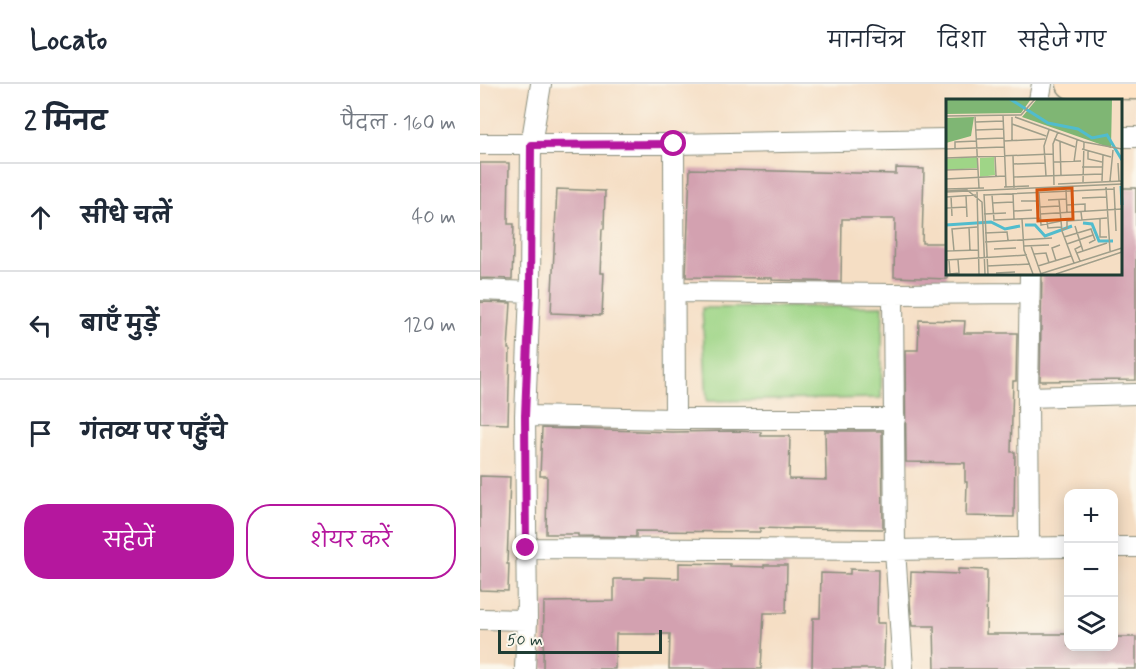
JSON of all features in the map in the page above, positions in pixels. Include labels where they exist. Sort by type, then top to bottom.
[{"type":"main road","points":[[1071,84],[1136,85]]},
{"type":"street","points":[[525,669],[525,416],[530,292],[531,145],[541,84]]},
{"type":"street","points":[[1039,99],[1042,84]]},
{"type":"street","points":[[480,144],[946,140]]},
{"type":"street","points":[[674,144],[675,419]]},
{"type":"street","points":[[1029,548],[1030,274]]},
{"type":"street","points":[[480,290],[530,292]]},
{"type":"street","points":[[676,292],[1029,293]]},
{"type":"street","points":[[893,294],[896,550],[903,669]]},
{"type":"street","points":[[1028,397],[1136,394]]},
{"type":"street","points":[[525,416],[895,419]]},
{"type":"street","points":[[1118,547],[1136,546]]},
{"type":"street","points":[[526,548],[896,550],[1064,547]]},
{"type":"street","points":[[480,619],[526,620]]},
{"type":"green space","points":[[883,306],[881,398],[707,401],[702,308]]},
{"type":"building","points":[[480,163],[509,163],[508,224],[514,224],[512,279],[480,278]]},
{"type":"building","points":[[896,168],[924,169],[922,243],[946,243],[947,279],[894,277],[895,219],[842,219],[841,282],[686,277],[690,169],[896,174]]},
{"type":"building","points":[[1121,188],[1136,188],[1136,380],[1040,381],[1042,274],[1121,274]]},
{"type":"building","points":[[557,189],[605,191],[600,273],[604,273],[602,315],[551,313]]},
{"type":"building","points":[[480,302],[511,303],[508,349],[510,349],[508,424],[480,423]]},
{"type":"building","points":[[919,320],[965,321],[964,333],[1017,333],[1011,452],[1015,452],[1014,517],[966,516],[965,463],[906,462],[905,350],[918,350]]},
{"type":"building","points":[[542,428],[672,432],[734,431],[761,432],[761,436],[790,436],[789,479],[826,480],[825,431],[882,431],[883,529],[760,528],[760,532],[636,531],[636,537],[546,534],[547,476],[540,476]]},
{"type":"building","points":[[480,476],[510,477],[508,591],[480,590]]},
{"type":"building","points":[[679,563],[764,567],[764,565],[787,565],[786,613],[764,613],[761,669],[669,669],[670,634],[616,634],[615,669],[543,669],[544,602],[614,601],[614,579],[679,578]]},
{"type":"building","points":[[850,569],[878,570],[877,623],[885,623],[884,669],[812,669],[813,618],[820,618],[821,573],[850,574]]},
{"type":"building","points":[[958,569],[987,570],[986,634],[1064,634],[1064,651],[1118,651],[1118,637],[1136,637],[1136,669],[935,669],[934,626],[912,626],[911,572],[958,574]]},
{"type":"route","points":[[526,548],[525,416],[530,292],[531,145],[674,144]]}]
